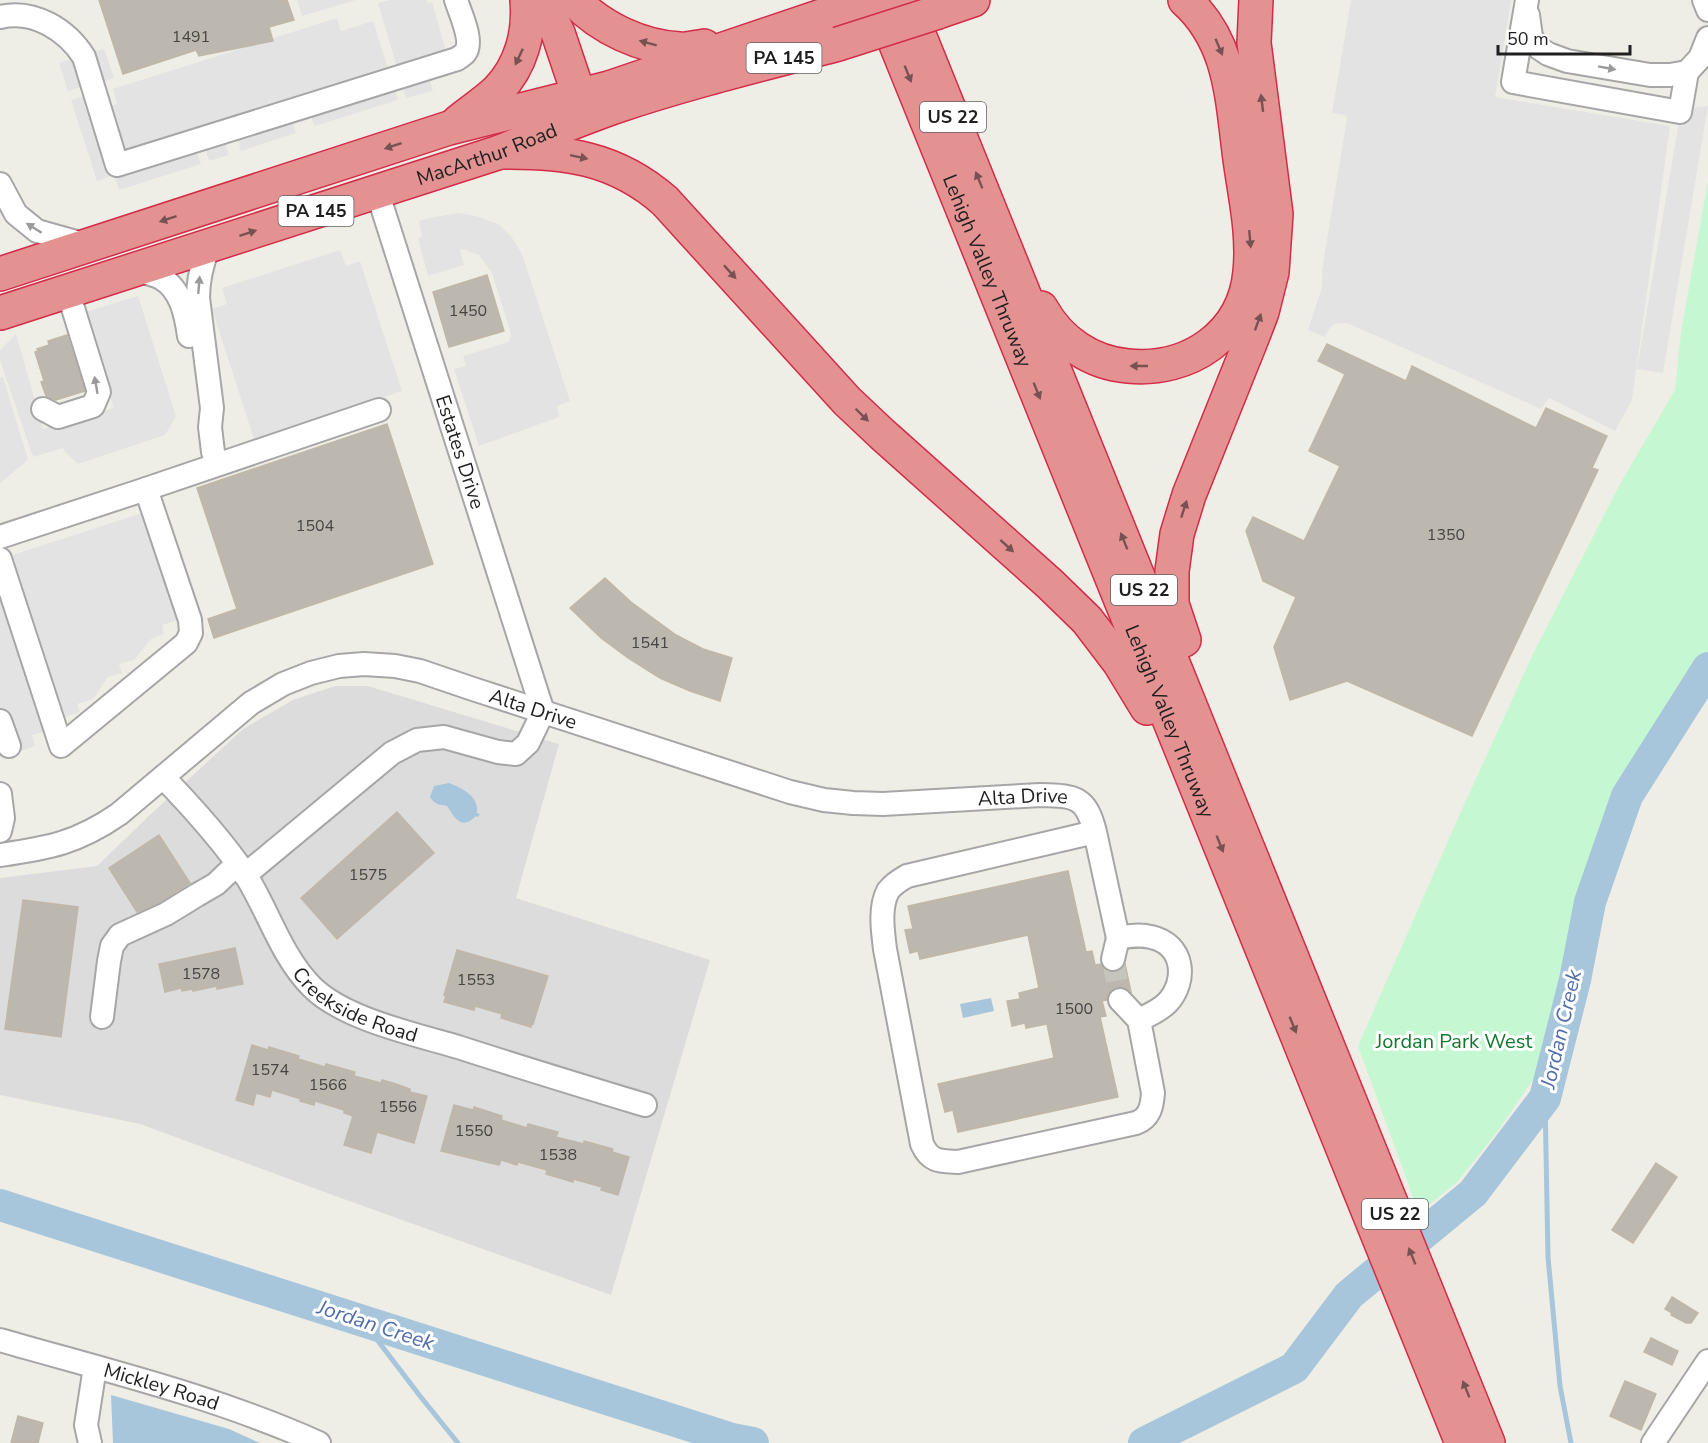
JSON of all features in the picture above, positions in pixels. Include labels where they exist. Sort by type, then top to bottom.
[{"type":"highway","points":[[449,128],[488,99],[508,77],[523,47],[527,32],[527,0]]},
{"type":"highway","points":[[542,0],[558,33],[583,107]]},
{"type":"highway","points":[[574,0],[591,16],[612,30],[667,48],[683,50],[768,34]]},
{"type":"highway","name":"MacArthur Road","points":[[3,301],[68,292],[500,152],[563,126],[583,107],[768,34],[869,0]]},
{"type":"highway","name":"Lehigh Valley Thruway","points":[[878,0],[1197,790],[1348,1128],[1425,1318],[1488,1443]]},
{"type":"highway","name":"Lehigh Valley Thruway","points":[[905,0],[1287,946],[1348,1128]]},
{"type":"highway","name":"MacArthur Road","points":[[0,274],[449,128],[583,107],[615,107],[838,44],[973,0]]},
{"type":"highway","points":[[1001,235],[1049,323],[1068,342],[1091,356],[1127,366],[1153,366],[1178,362],[1200,353],[1227,329],[1239,308],[1248,284],[1251,260],[1250,234],[1225,64],[1212,31],[1185,0]]},
{"type":"highway","points":[[1233,0],[1254,42]]},
{"type":"highway","points":[[1256,0],[1254,42],[1276,214],[1272,272],[1258,323],[1182,515],[1174,552],[1172,604],[1287,946]]},
{"type":"highway","points":[[500,152],[549,152],[598,161],[642,182],[665,201],[847,401],[1087,620],[1119,662],[1197,790]]},
{"type":"highway","name":"Lehigh Valley Thruway","points":[[1425,1318],[1462,1443]]},
{"type":"street","points":[[0,17],[20,16],[36,19],[68,36],[76,45],[84,57],[117,165],[457,59],[465,52],[468,43],[467,32],[456,0]]},
{"type":"street","points":[[1704,0],[1708,10]]},
{"type":"street","points":[[1527,1],[1531,37],[1539,48],[1557,58],[1650,75],[1687,72]]},
{"type":"street","points":[[1527,1],[1513,82],[1680,111],[1687,72],[1700,58],[1708,38]]},
{"type":"street","points":[[0,184],[16,214],[37,231],[88,246]]},
{"type":"street","name":"Estates Drive","points":[[377,191],[543,712]]},
{"type":"street","points":[[209,246],[201,265],[198,292],[212,408],[210,427],[217,464]]},
{"type":"street","points":[[132,270],[161,278],[176,291],[186,315],[202,408],[210,427]]},
{"type":"street","points":[[43,409],[58,417],[93,406],[99,392],[68,292]]},
{"type":"street","points":[[0,537],[379,410]]},
{"type":"street","points":[[0,559],[61,746],[186,643],[191,633],[190,620],[147,489]]},
{"type":"street","name":"Alta Drive","points":[[0,855],[39,850],[70,841],[98,829],[251,703],[283,684],[311,673],[339,666],[364,664],[395,666],[412,669],[790,792],[824,800],[883,804],[1040,795],[1074,798],[1088,809],[1095,832],[1116,949],[1140,935],[1152,937],[1171,947],[1179,962],[1181,973],[1179,984],[1168,1002],[1156,1012],[1139,1020]]},
{"type":"street","points":[[102,1017],[112,946],[120,935],[166,914],[241,870],[392,753],[417,740],[444,737],[498,752],[516,754],[528,743],[543,712]]},
{"type":"street","points":[[0,721],[9,746]]},
{"type":"street","name":"Creekside Road","points":[[163,777],[199,815],[241,870],[302,976],[329,1002],[351,1013],[398,1029],[645,1105]]},
{"type":"street","points":[[0,794],[3,818],[0,831]]},
{"type":"street","points":[[1095,832],[907,876],[888,891],[884,904],[882,927],[885,949],[922,1144],[926,1153],[944,1162],[958,1162],[1142,1121],[1150,1111],[1153,1093],[1139,1020],[1120,1000]]},
{"type":"street","name":"Mickley Road","points":[[0,1340],[213,1401],[319,1443]]},
{"type":"street","points":[[1653,1443],[1708,1361]]},
{"type":"street","points":[[90,1443],[86,1425],[95,1367]]},
{"type":"shaded area","points":[[297,0],[356,0],[302,16]]},
{"type":"shaded area","points":[[390,0],[432,2],[451,69],[428,75],[433,91],[406,98],[378,3]]},
{"type":"shaded area","points":[[1351,0],[1511,0],[1495,97],[1670,126],[1632,400],[1615,431],[1549,398],[1541,409],[1347,323],[1334,324],[1325,337],[1308,330],[1322,287],[1322,270],[1347,118],[1345,115],[1332,113]]},
{"type":"shaded area","points":[[337,18],[341,31],[373,21],[398,100],[315,126],[310,114],[292,120],[296,133],[241,151],[237,137],[225,141],[229,155],[209,161],[205,147],[196,150],[201,164],[119,190],[114,175],[97,181],[71,100],[87,95],[84,86],[68,91],[59,63],[104,49],[114,78],[101,83],[109,107],[117,104],[113,89]]},
{"type":"shaded area","points":[[1708,106],[1663,373],[1637,369],[1681,109]]},
{"type":"shaded area","points":[[458,213],[476,216],[498,224],[511,236],[522,254],[570,401],[557,406],[559,417],[479,446],[454,369],[466,366],[463,356],[509,342],[511,334],[492,273],[479,255],[462,249],[460,250],[464,265],[428,276],[418,238],[422,237],[419,221]]},
{"type":"shaded area","points":[[340,250],[346,266],[360,261],[402,391],[254,439],[212,309],[227,304],[222,288]]},
{"type":"shaded area","points":[[138,296],[176,416],[165,435],[78,464],[63,448],[33,457],[0,360],[0,350],[16,334],[43,429],[114,408],[82,313]]},
{"type":"shaded area","points":[[3,377],[28,460],[0,483],[0,378]]},
{"type":"shaded area","points":[[161,507],[195,615],[162,625],[164,634],[151,639],[134,660],[119,664],[122,673],[108,677],[93,699],[77,704],[80,712],[67,716],[47,731],[32,735],[35,746],[3,758],[0,748],[0,559]]},
{"type":"shaded area","points":[[335,686],[368,686],[559,744],[516,898],[710,960],[611,1295],[140,1124],[0,1095],[0,878],[97,866],[243,729],[293,700]]},
{"type":"green space","name":"Jordan Park West","points":[[1708,181],[1708,652],[1666,714],[1622,788],[1590,874],[1555,1017],[1534,1078],[1497,1132],[1457,1182],[1419,1213],[1358,1046],[1533,654],[1620,484],[1675,390],[1681,332]]},
{"type":"water","points":[[449,783],[464,790],[472,797],[477,813],[480,814],[478,817],[462,823],[447,806],[437,804],[432,800],[430,797],[434,786]]},
{"type":"water","points":[[991,998],[994,1011],[963,1018],[960,1004]]},
{"type":"water","points":[[111,1395],[229,1429],[260,1443],[113,1443]]},
{"type":"building","points":[[99,0],[287,0],[294,20],[269,27],[273,41],[199,56],[196,50],[123,74]]},
{"type":"building","points":[[487,275],[504,331],[449,347],[433,292]]},
{"type":"building","points":[[67,335],[85,391],[56,400],[46,396],[35,352],[49,345],[48,341]]},
{"type":"building","points":[[1327,344],[1406,381],[1412,366],[1536,428],[1546,408],[1607,436],[1592,468],[1598,470],[1472,736],[1347,681],[1290,700],[1274,647],[1296,597],[1263,581],[1246,531],[1253,517],[1304,541],[1340,466],[1309,451],[1345,374],[1318,361]]},
{"type":"building","points":[[387,424],[433,564],[214,638],[208,619],[237,609],[197,488]]},
{"type":"building","points":[[605,578],[631,602],[676,635],[703,649],[732,658],[720,701],[660,678],[601,638],[570,608]]},
{"type":"building","points":[[397,812],[434,853],[337,939],[301,898]]},
{"type":"building","points":[[159,835],[190,883],[160,902],[137,912],[109,868]]},
{"type":"building","points":[[1068,871],[1086,952],[1092,951],[1095,965],[1101,964],[1109,972],[1117,972],[1125,964],[1131,992],[1123,987],[1111,990],[1107,1000],[1102,1001],[1106,1016],[1100,1017],[1118,1097],[958,1132],[953,1110],[945,1112],[938,1084],[1054,1058],[1047,1024],[1026,1028],[1025,1023],[1012,1026],[1007,1001],[1020,999],[1019,993],[1039,988],[1028,935],[920,959],[918,951],[910,953],[905,930],[913,929],[908,906]]},
{"type":"building","points":[[23,900],[78,907],[61,1037],[5,1029]]},
{"type":"building","points":[[235,948],[243,984],[193,991],[193,989],[182,991],[181,988],[165,992],[159,964]]},
{"type":"building","points":[[457,950],[548,976],[531,1027],[501,1018],[502,1014],[475,1006],[474,1010],[444,1002]]},
{"type":"building","points":[[252,1045],[268,1050],[269,1047],[299,1056],[298,1059],[325,1067],[326,1064],[355,1072],[354,1076],[381,1083],[382,1080],[410,1089],[410,1092],[427,1096],[414,1143],[377,1132],[371,1153],[344,1145],[353,1116],[344,1113],[344,1110],[315,1101],[314,1105],[272,1090],[270,1097],[256,1093],[253,1105],[236,1100]]},
{"type":"building","points":[[454,1105],[473,1110],[474,1107],[502,1116],[501,1120],[527,1128],[528,1124],[558,1132],[556,1137],[584,1144],[584,1141],[613,1149],[612,1152],[629,1157],[618,1195],[601,1190],[602,1187],[546,1174],[547,1170],[518,1162],[517,1165],[501,1160],[499,1165],[441,1151]]},
{"type":"building","points":[[1656,1163],[1677,1177],[1633,1243],[1612,1230]]},
{"type":"building","points":[[1672,1297],[1698,1313],[1691,1323],[1686,1323],[1671,1315],[1672,1313],[1665,1309]]},
{"type":"building","points":[[1651,1338],[1678,1351],[1672,1365],[1644,1352]]},
{"type":"building","points":[[1625,1381],[1656,1394],[1641,1430],[1610,1416]]},
{"type":"building","points":[[18,1416],[43,1423],[38,1443],[11,1443]]},
{"type":"waterway","name":"Jordan Creek","points":[[1144,1443],[1294,1368],[1349,1295],[1473,1193],[1545,1098],[1575,980],[1590,902],[1627,796],[1708,668]]},
{"type":"waterway","points":[[1545,1098],[1548,1257],[1560,1386],[1571,1443]]},
{"type":"waterway","name":"Jordan Creek","points":[[0,1205],[732,1439],[753,1443]]},
{"type":"waterway","points":[[362,1320],[458,1443]]},
{"type":"tunnel","points":[[1113,959],[1120,1000]]}]
